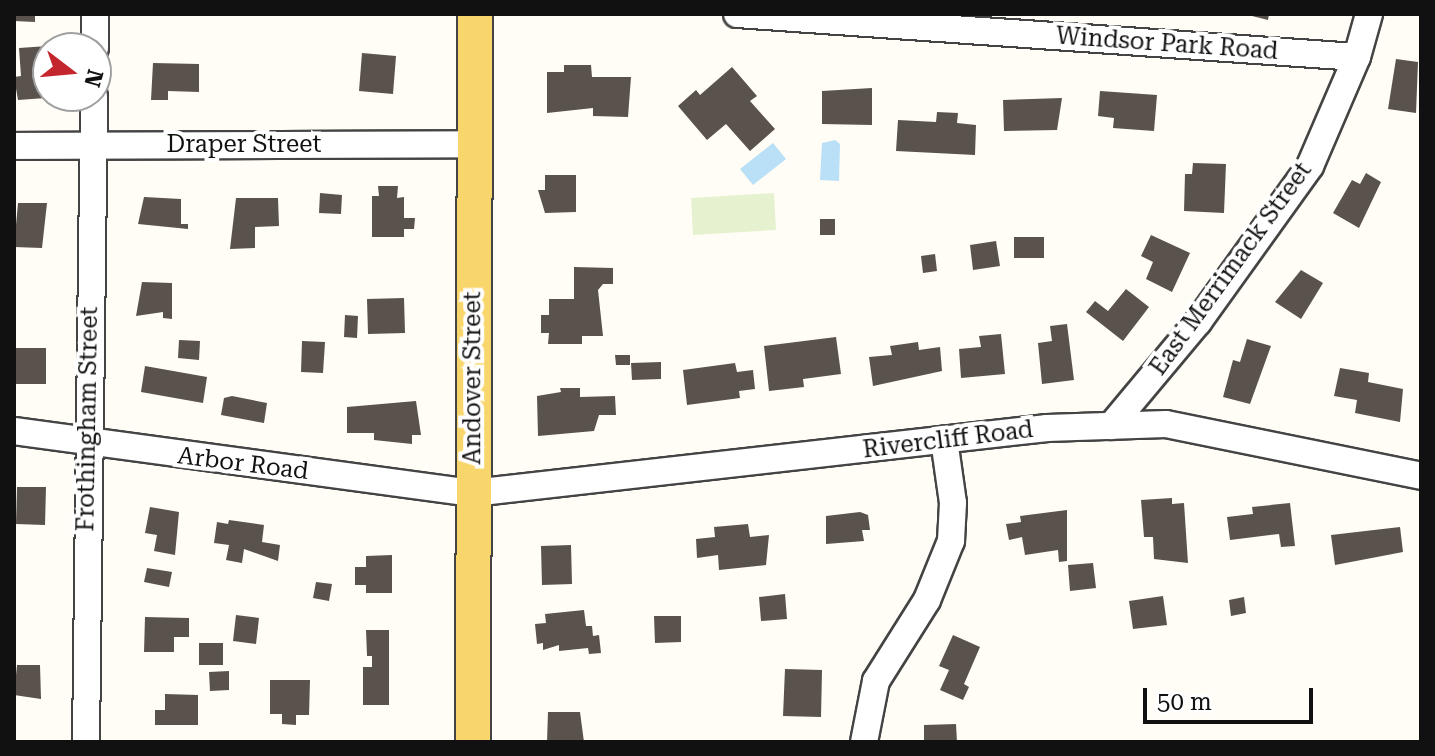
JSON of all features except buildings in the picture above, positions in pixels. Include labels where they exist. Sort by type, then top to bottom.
[{"type":"main road","name":"Andover Street","points":[[473,742],[475,14]]},
{"type":"street","name":"Windsor Park Road","points":[[737,14],[1357,57]]},
{"type":"street","name":"East Merrimack Street","points":[[1111,426],[1198,322],[1310,166],[1357,57],[1369,14]]},
{"type":"street","name":"Frothingham Street","points":[[86,742],[87,444],[94,112]]},
{"type":"street","name":"Draper Street","points":[[14,146],[474,144]]},
{"type":"street","name":"Rivercliff Road","points":[[473,493],[944,440],[1166,424],[1421,476]]},
{"type":"street","name":"Arbor Road","points":[[14,431],[87,444],[473,493]]},
{"type":"street","points":[[864,742],[876,681],[927,600],[951,541],[953,503],[944,440]]},
{"type":"green space","points":[[774,193],[776,230],[693,235],[691,198]]},
{"type":"water","points":[[835,140],[840,144],[839,181],[820,180],[822,143]]},
{"type":"water","points":[[773,143],[786,159],[753,185],[740,169]]}]
